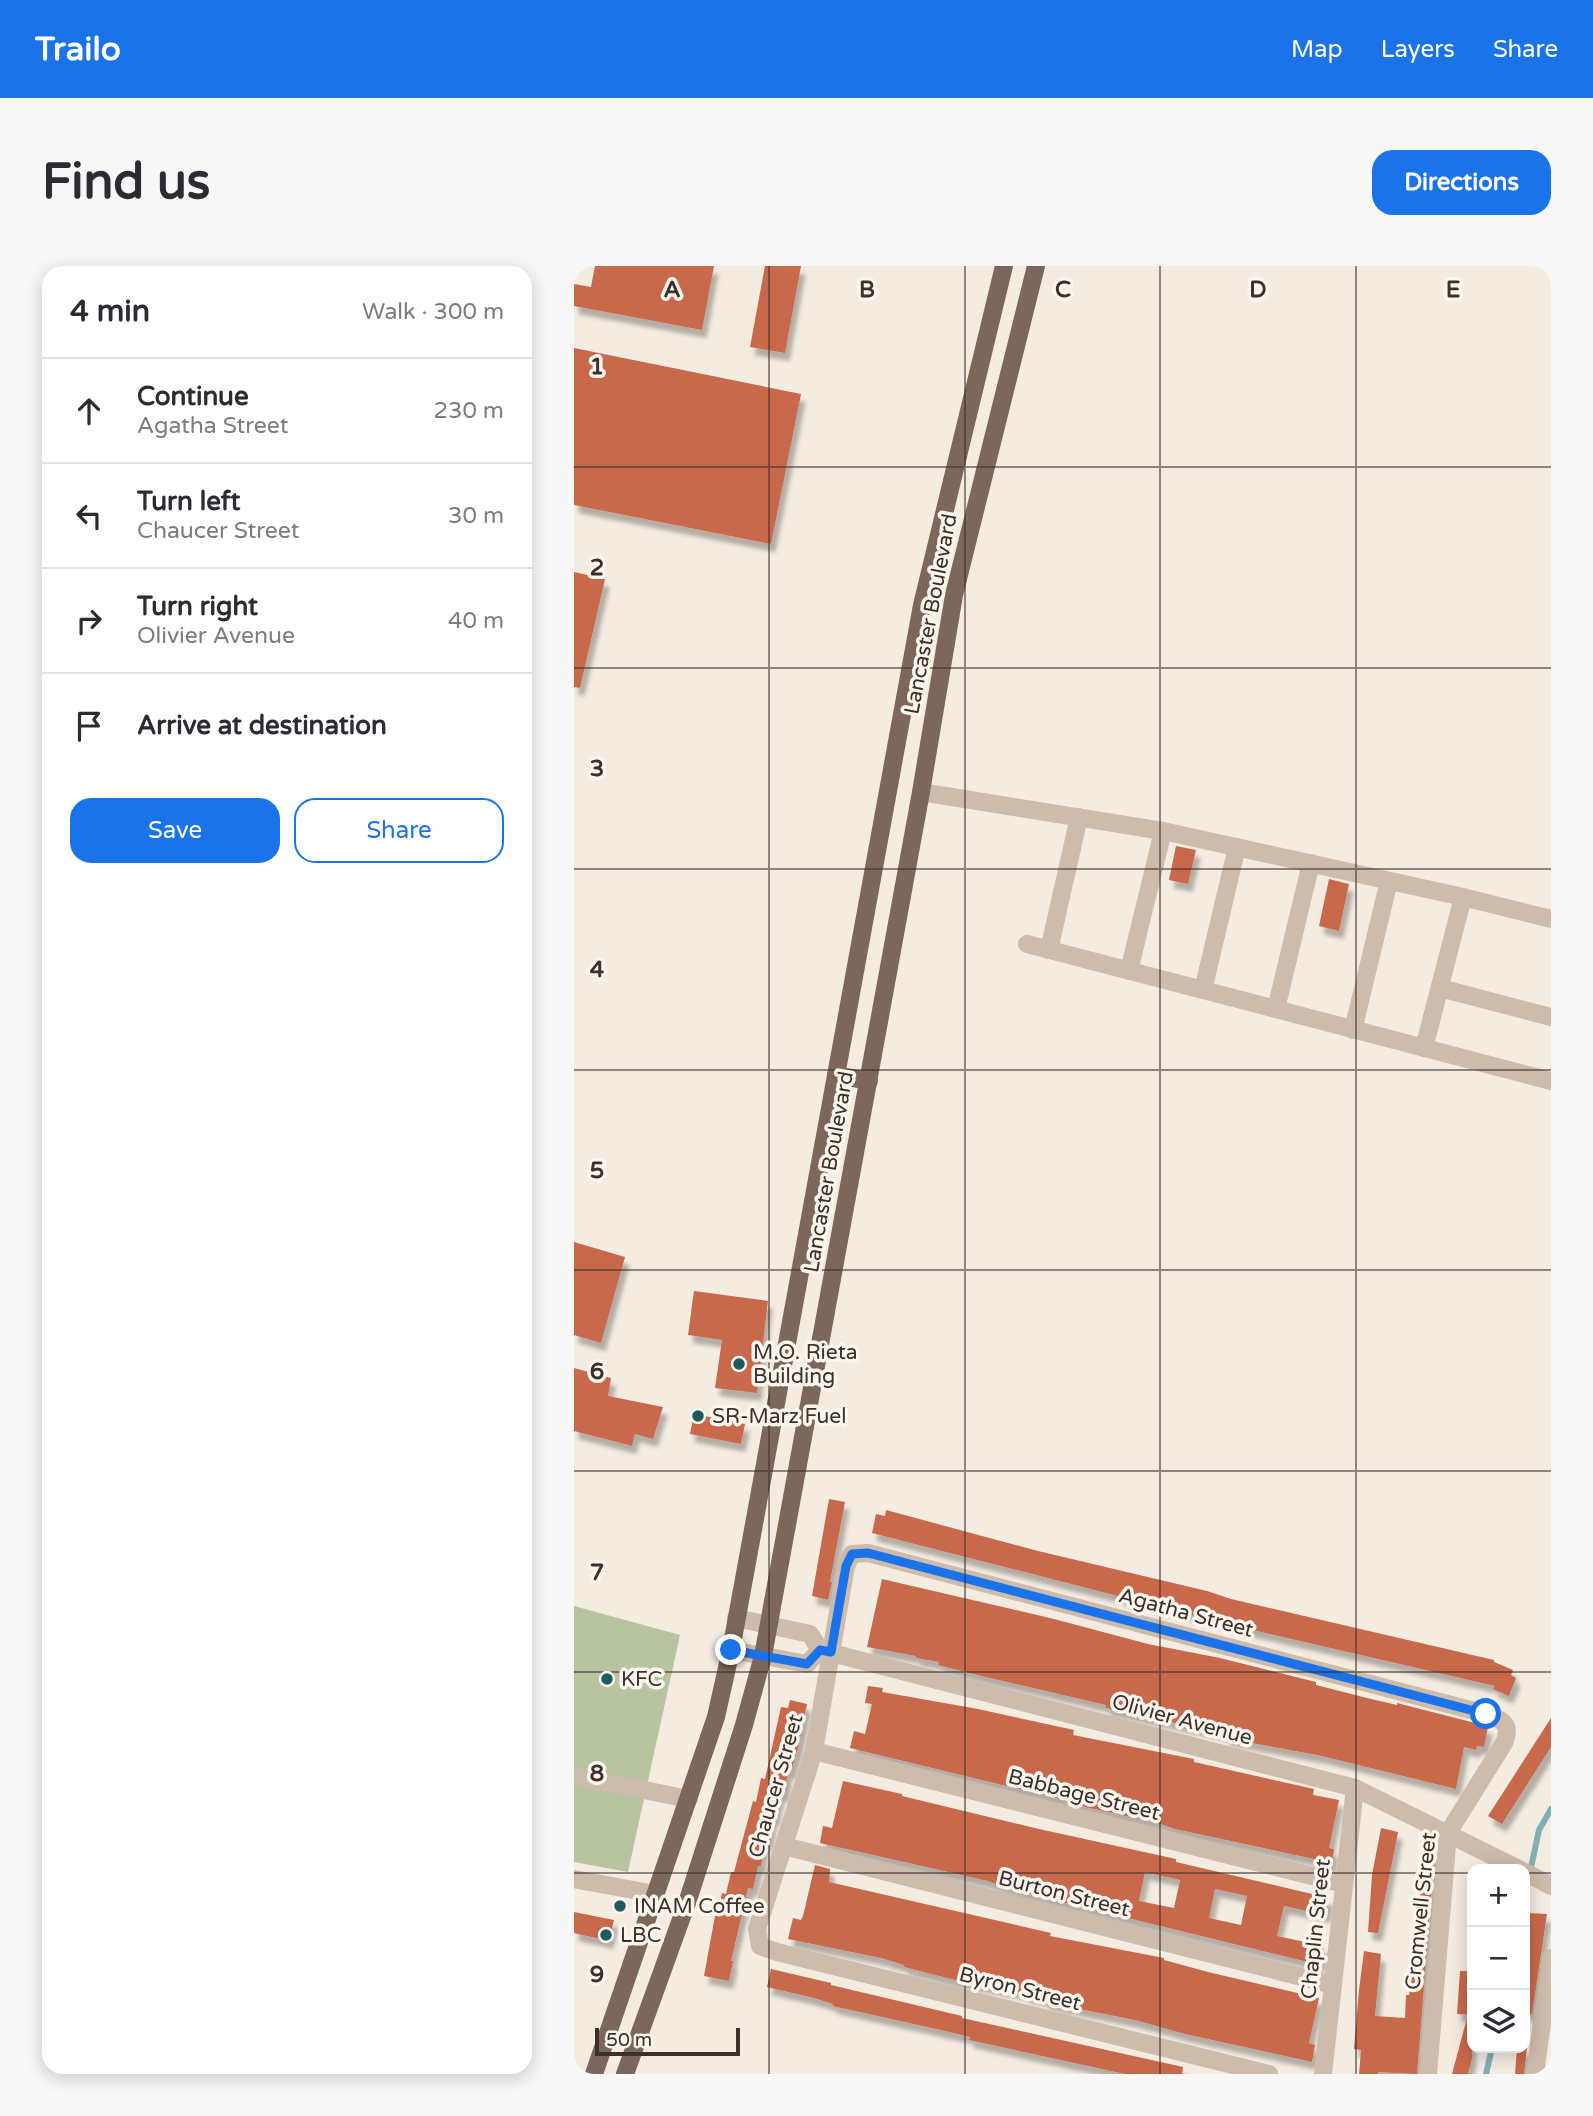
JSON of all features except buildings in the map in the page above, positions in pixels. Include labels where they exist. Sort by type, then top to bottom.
[{"type":"main road","name":"Lancaster Boulevard","points":[[594,2074],[716,1717],[731,1650],[922,605],[1004,266]]},
{"type":"main road","name":"Lancaster Boulevard","points":[[625,2074],[688,1900],[744,1725],[763,1656],[869,1081],[954,595],[1036,266]]},
{"type":"main road","points":[[836,1075],[869,1081]]},
{"type":"street","points":[[921,792],[1163,831],[1551,919]]},
{"type":"street","points":[[1049,950],[1079,817]]},
{"type":"street","points":[[1129,971],[1163,831]]},
{"type":"street","points":[[1203,990],[1237,847]]},
{"type":"street","points":[[1276,1010],[1311,863]]},
{"type":"street","points":[[1353,1030],[1389,881]]},
{"type":"street","points":[[1424,1048],[1463,897]]},
{"type":"street","points":[[1027,944],[1551,1081]]},
{"type":"street","points":[[1440,988],[1551,1017]]},
{"type":"street","name":"Agatha Street","points":[[852,1554],[868,1553],[1486,1714],[1499,1718],[1506,1725]]},
{"type":"street","name":"Chaucer Street","points":[[760,1946],[757,1929],[814,1751],[825,1651],[846,1566],[852,1554]]},
{"type":"street","name":"Olivier Avenue","points":[[736,1618],[810,1634],[825,1651],[1354,1788],[1509,1864]]},
{"type":"street","points":[[731,1650],[807,1664],[825,1651]]},
{"type":"street","name":"Cromwell Street","points":[[1428,2074],[1448,1833],[1504,1743],[1508,1733],[1506,1725]]},
{"type":"street","name":"Babbage Street","points":[[814,1751],[1344,1884]]},
{"type":"street","points":[[574,1776],[689,1799]]},
{"type":"street","name":"Chaplin Street","points":[[1323,2074],[1354,1788]]},
{"type":"street","name":"Burton Street","points":[[784,1846],[1333,1985]]},
{"type":"street","points":[[1530,1875],[1547,1884]]},
{"type":"street","points":[[574,1879],[655,1894]]},
{"type":"street","name":"Byron Street","points":[[760,1946],[1269,2074]]},
{"type":"street","points":[[1535,2074],[1551,1958]]},
{"type":"green space","points":[[574,1606],[680,1635],[628,1872],[574,1862]]},
{"type":"waterway","points":[[1530,1872],[1539,1830],[1551,1809]]},
{"type":"waterway","points":[[1486,2074],[1491,2053]]},
{"type":"place","name":"M.O. Rieta Building","points":[[739,1364]]},
{"type":"place","name":"SR-Marz Fuel","points":[[698,1416]]},
{"type":"place","name":"KFC","points":[[607,1679]]},
{"type":"place","name":"INAM Coffee","points":[[620,1906]]},
{"type":"place","name":"LBC","points":[[606,1935]]},
{"type":"route","points":[[731,1650],[807,1664],[820,1650],[831,1652],[846,1566],[852,1554],[868,1553],[1486,1714]]}]
